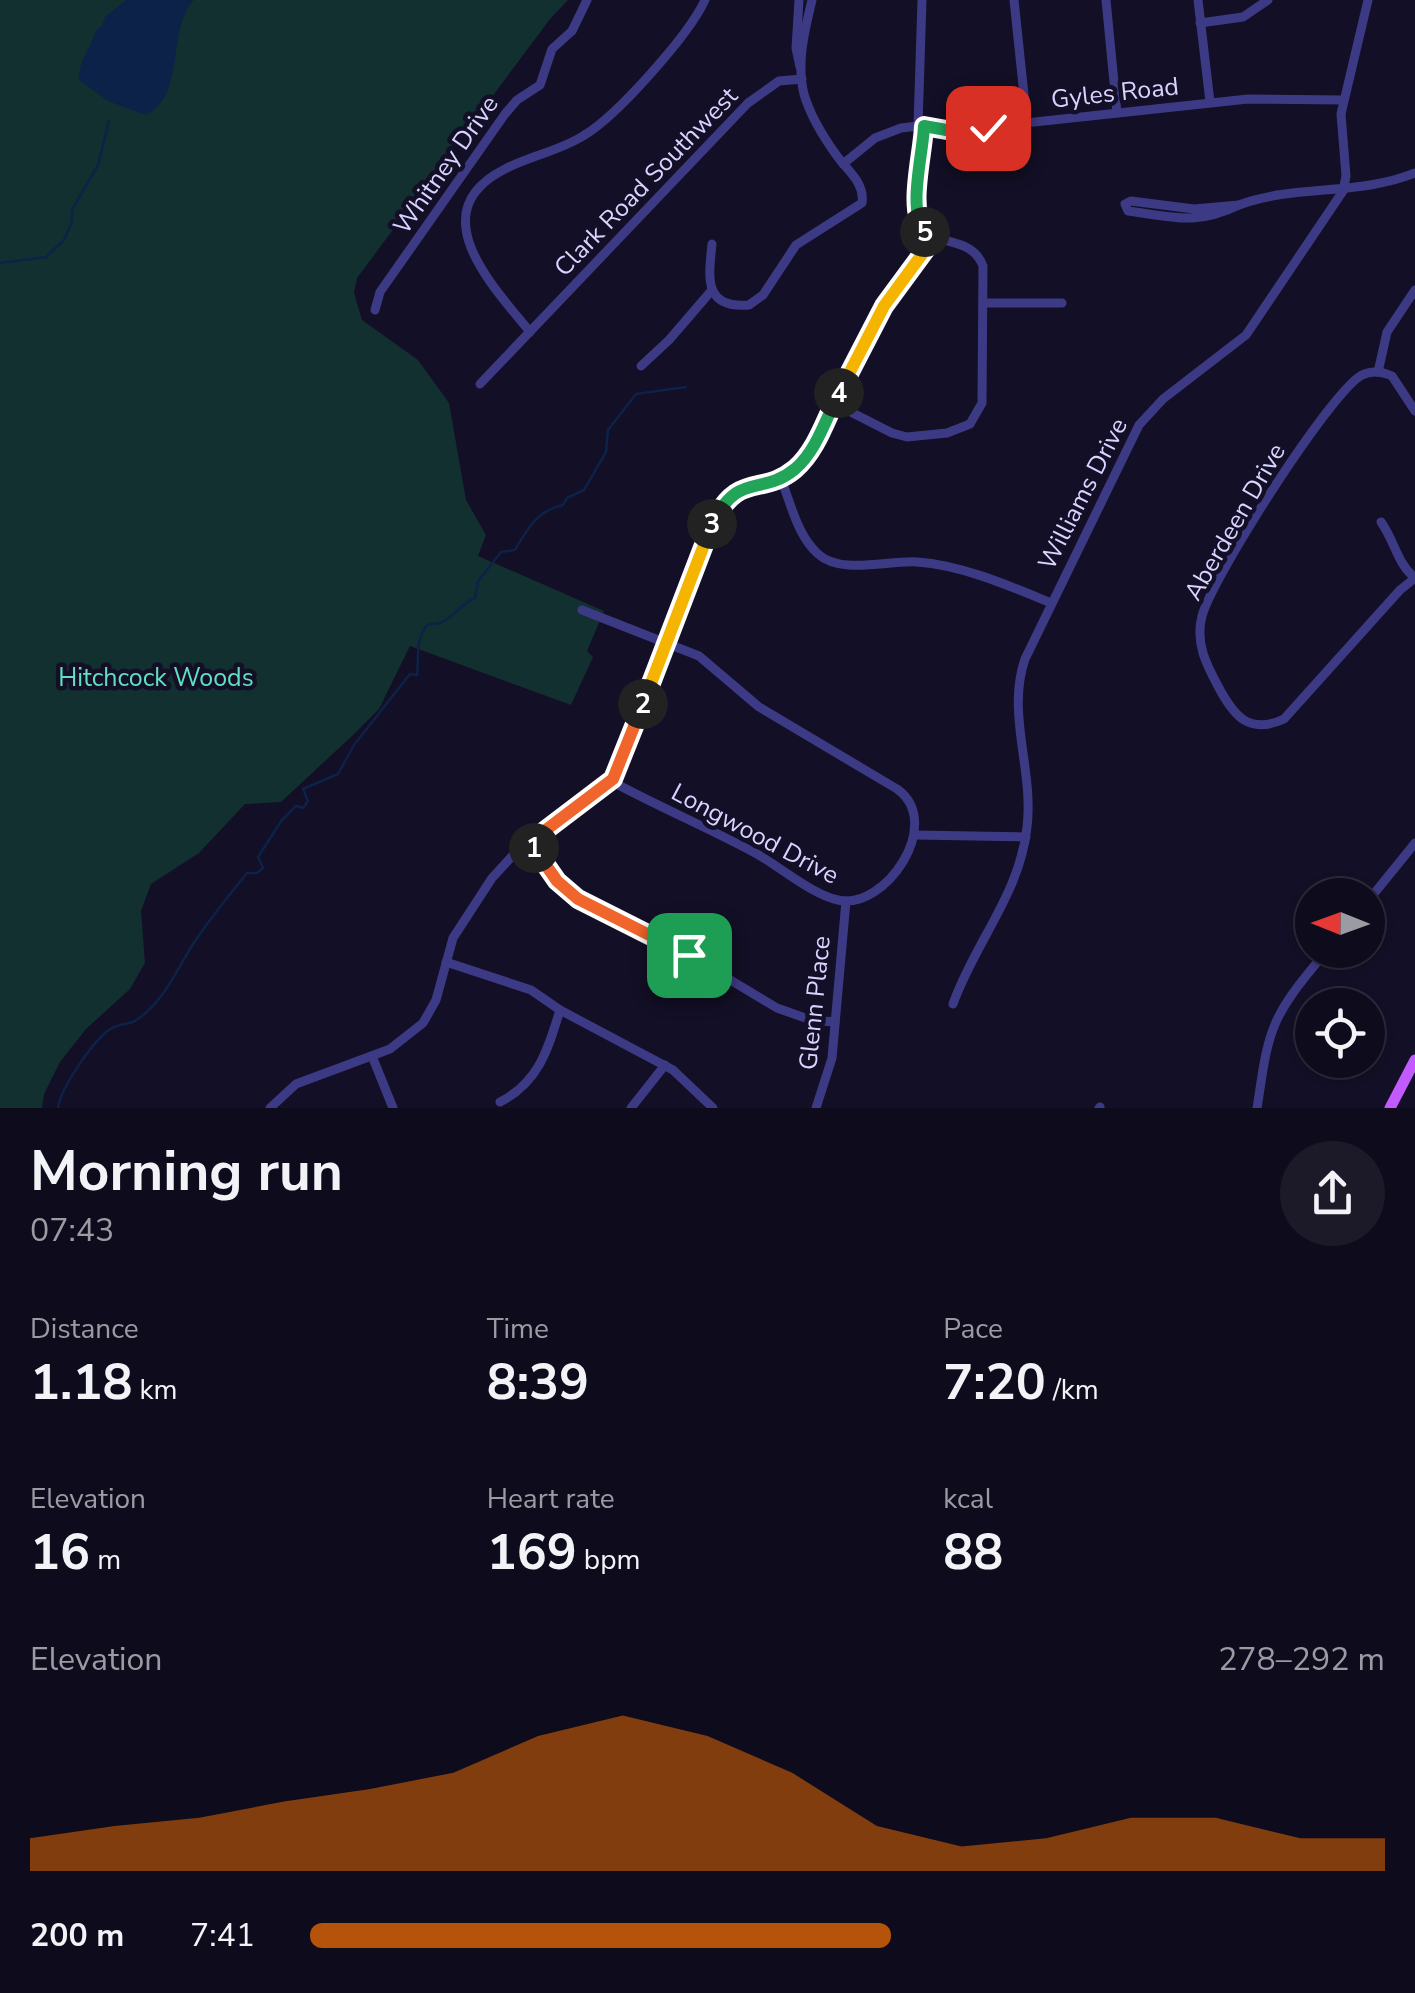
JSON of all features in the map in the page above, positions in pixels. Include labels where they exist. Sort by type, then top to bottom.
[{"type":"main road","points":[[1390,1108],[1415,1060]]},
{"type":"street","name":"Whitney Drive","points":[[375,310],[380,292],[506,114],[540,85],[552,48],[572,31],[587,0]]},
{"type":"street","points":[[530,332],[491,283],[469,244],[465,225],[472,200],[482,186],[504,169],[592,131],[679,42],[705,0]]},
{"type":"street","points":[[712,244],[708,277],[712,290],[734,305],[755,302],[796,245],[860,206],[864,197],[812,114],[796,48],[798,0]]},
{"type":"street","points":[[802,76],[812,0]]},
{"type":"street","points":[[833,403],[907,437],[936,436],[964,428],[978,415],[982,403],[984,266],[964,244],[934,238],[923,231],[917,215],[922,0]]},
{"type":"street","points":[[1014,0],[1027,123]]},
{"type":"street","points":[[1106,0],[1117,113]]},
{"type":"street","points":[[1198,0],[1210,102]]},
{"type":"street","points":[[1200,23],[1242,17],[1268,0]]},
{"type":"street","points":[[1344,188],[1343,100],[1368,0]]},
{"type":"street","name":"Clark Road Southwest","points":[[480,384],[748,103],[779,81],[802,76]]},
{"type":"street","name":"Gyles Road","points":[[843,164],[875,138],[901,128],[922,126],[952,131],[1281,97],[1343,100]]},
{"type":"street","points":[[1239,205],[1194,208],[1129,201],[1125,206],[1128,212],[1195,220],[1260,198],[1383,184],[1415,173]]},
{"type":"street","name":"Williams Drive","points":[[953,1004],[1006,901],[1026,837],[1026,775],[1017,689],[1025,658],[1139,425],[1163,400],[1246,335],[1324,224],[1344,188]]},
{"type":"street","points":[[270,1108],[296,1084],[399,1044],[423,1024],[436,1000],[452,938],[499,868],[611,781],[723,503],[746,486],[792,471],[810,450],[884,306],[934,238]]},
{"type":"street","points":[[641,366],[712,290]]},
{"type":"street","points":[[1415,290],[1387,332],[1378,372],[1396,378],[1415,412]]},
{"type":"street","points":[[983,302],[1062,303]]},
{"type":"street","name":"Aberdeen Drive","points":[[1378,372],[1358,378],[1298,452],[1205,608],[1201,650],[1229,708],[1255,724],[1284,720],[1414,576]]},
{"type":"street","points":[[780,477],[802,532],[825,559],[842,564],[933,564],[1015,588],[1051,604]]},
{"type":"street","points":[[1381,522],[1398,559],[1414,576]]},
{"type":"street","points":[[582,610],[666,640],[708,662],[759,707],[906,795],[915,835],[1026,837]]},
{"type":"street","name":"Longwood Drive","points":[[611,781],[758,854],[833,900],[846,901],[876,892],[910,852],[915,835]]},
{"type":"street","points":[[530,842],[557,881],[578,899],[689,955],[777,1008],[811,1020],[835,1022]]},
{"type":"street","points":[[1385,880],[1415,844]]},
{"type":"street","name":"Glenn Place","points":[[816,1108],[830,1069],[846,901]]},
{"type":"street","points":[[446,962],[522,986],[664,1065],[694,1087],[713,1108]]},
{"type":"street","points":[[1257,1108],[1276,1022],[1313,968]]},
{"type":"street","points":[[500,1102],[517,1093],[537,1072],[560,1010]]},
{"type":"street","points":[[372,1056],[393,1108]]},
{"type":"street","points":[[631,1108],[664,1065]]},
{"type":"green space","name":"Hitchcock Woods","points":[[0,0],[568,0],[357,278],[354,293],[362,320],[418,360],[449,403],[466,500],[486,535],[478,556],[604,611],[587,651],[593,657],[571,705],[410,646],[379,709],[281,802],[245,804],[199,853],[151,884],[141,911],[145,963],[130,989],[86,1029],[60,1062],[44,1094],[42,1108],[0,1108]]},
{"type":"water","points":[[126,0],[194,0],[181,26],[167,93],[146,115],[108,101],[79,80],[96,30]]},
{"type":"waterway","points":[[0,263],[46,257],[64,240],[73,208],[98,165],[109,121]]},
{"type":"waterway","points":[[58,1108],[72,1076],[98,1040],[151,1008],[247,873],[263,868],[258,857],[282,820],[296,806],[303,808],[308,801],[303,789],[338,774],[354,745],[410,674],[417,675],[419,642],[428,624],[442,622],[475,598],[478,581],[501,552],[515,550],[540,516],[584,490],[606,452],[608,430],[636,394],[686,387]]},
{"type":"route","points":[[689,955],[570,894],[530,842],[613,779],[710,527],[723,503],[746,486],[792,471],[805,458],[884,306],[934,238],[923,231],[917,215],[924,126],[952,131],[988,128]]}]
